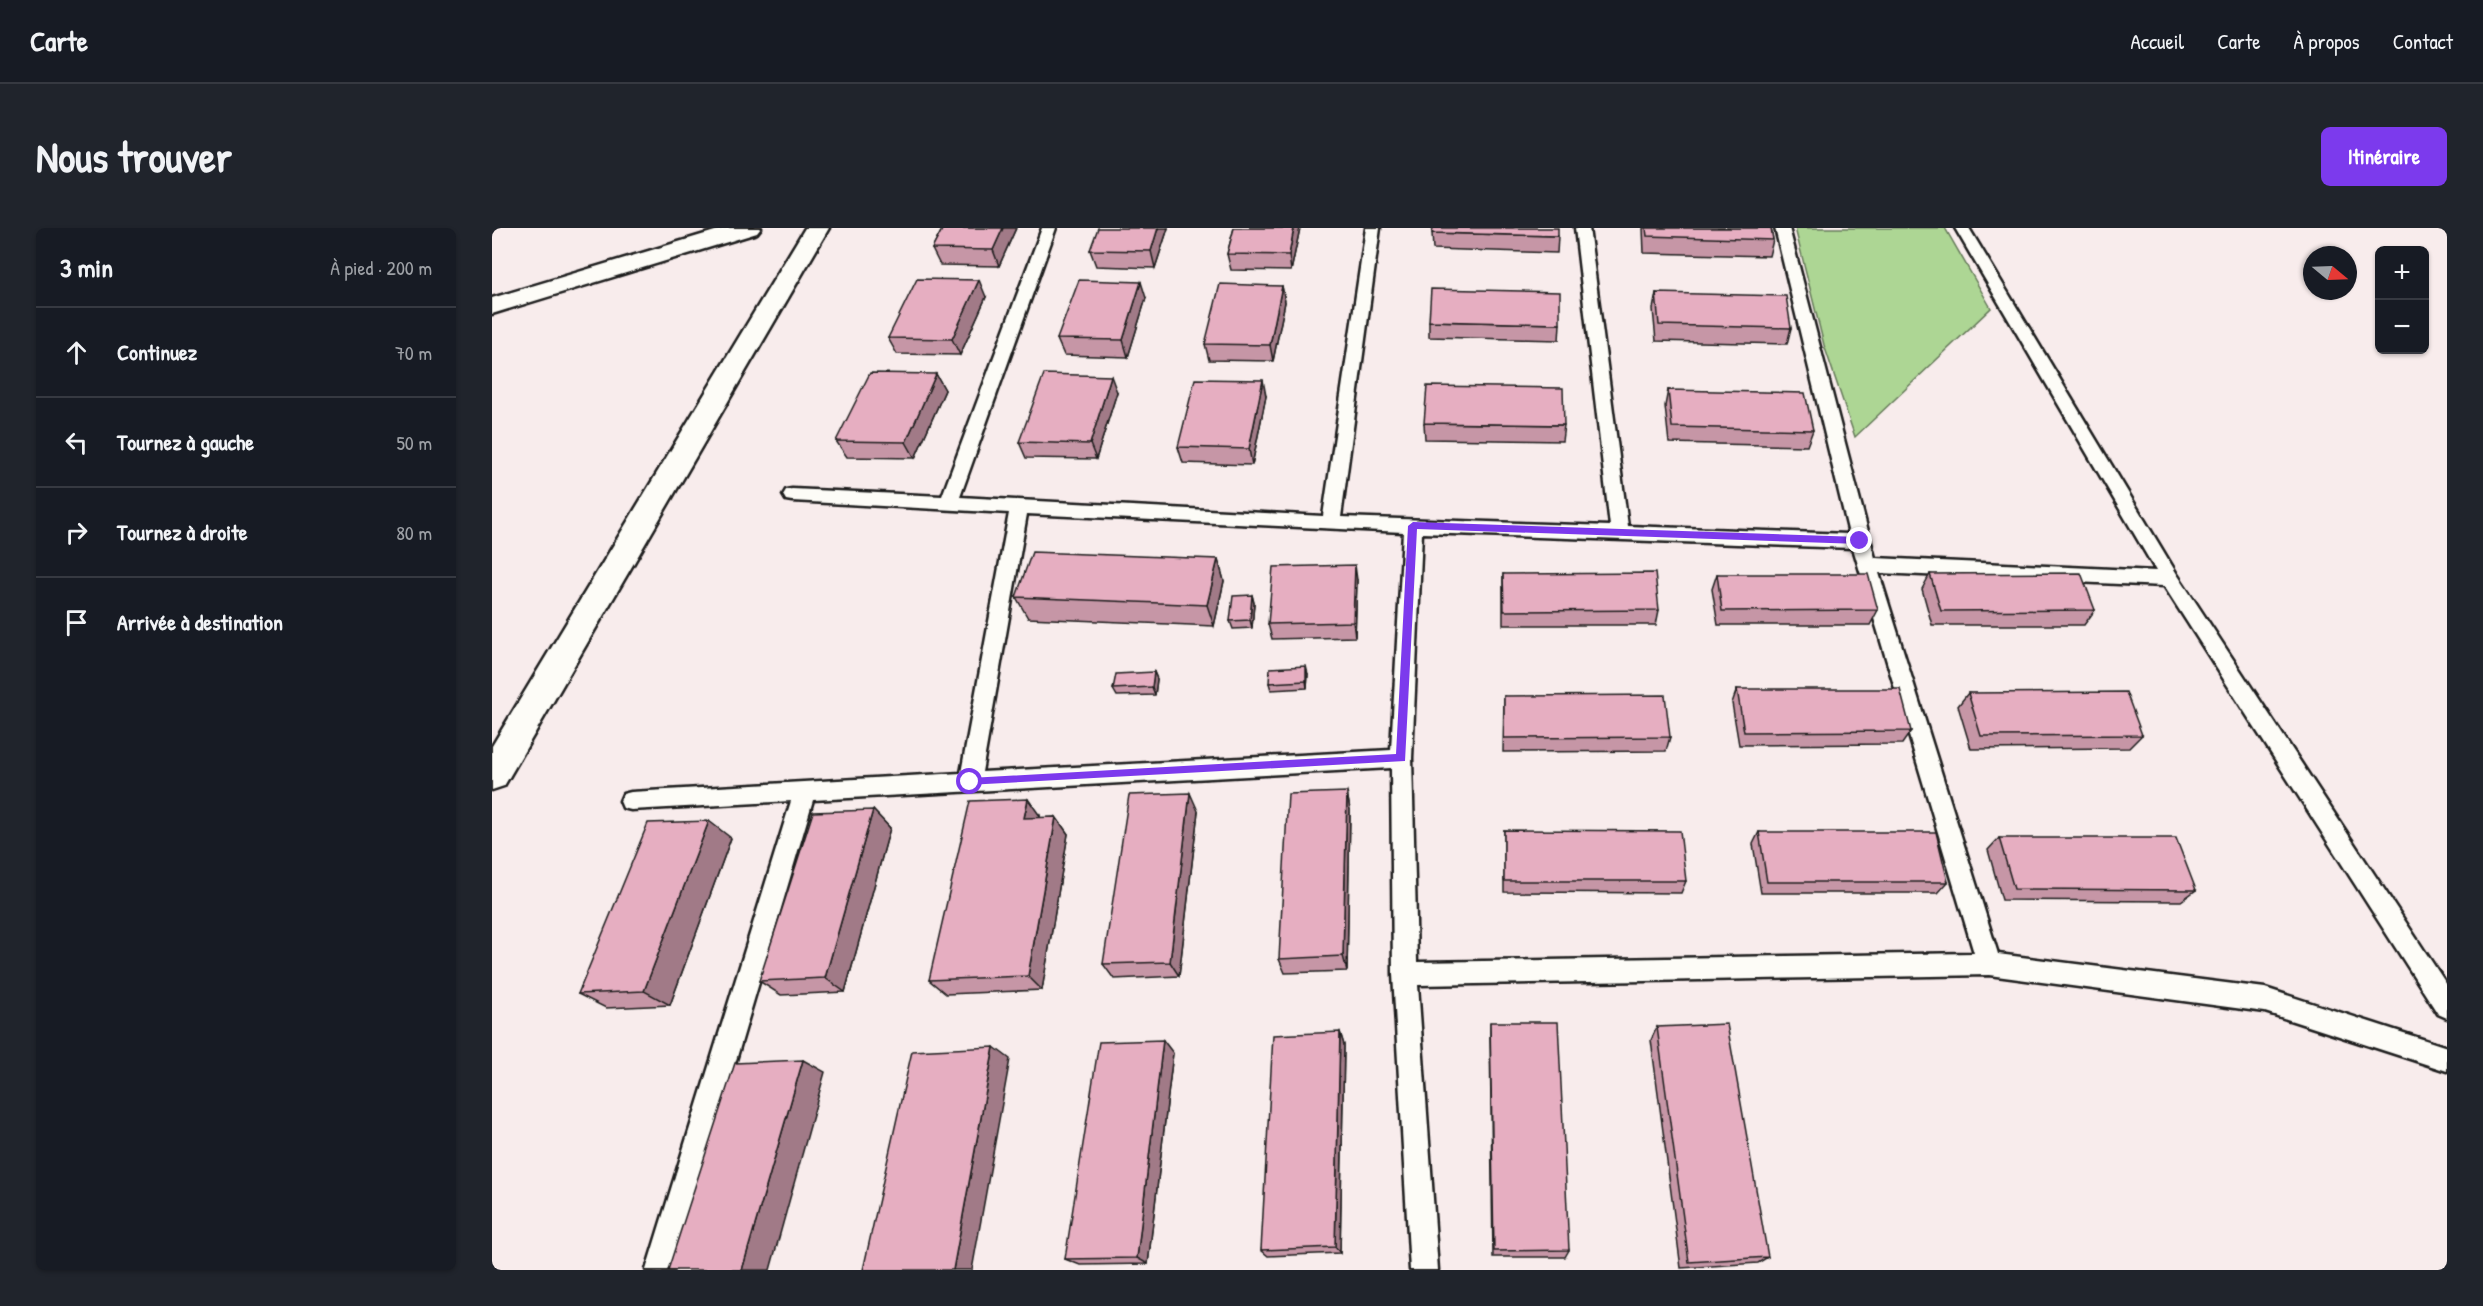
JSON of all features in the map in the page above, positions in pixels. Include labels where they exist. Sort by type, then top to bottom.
[{"type":"street","points":[[492,306],[749,228]]},
{"type":"street","points":[[492,776],[817,228]]},
{"type":"lane","points":[[949,503],[1049,228]]},
{"type":"lane","points":[[1331,523],[1374,228]]},
{"type":"lane","points":[[1582,228],[1620,532]]},
{"type":"lane","points":[[1782,228],[1860,541],[1989,964]]},
{"type":"lane","points":[[1962,228],[2170,579],[2447,1006]]},
{"type":"lane","points":[[792,495],[1331,523],[1860,541]]},
{"type":"lane","points":[[970,782],[1019,507]]},
{"type":"lane","points":[[1413,526],[1401,758],[1405,974],[1424,1270]]},
{"type":"lane","points":[[1868,565],[2170,579]]},
{"type":"lane","points":[[631,801],[1401,758]]},
{"type":"lane","points":[[660,1270],[805,791]]},
{"type":"lane","points":[[1405,974],[1989,964],[2265,1000],[2447,1059]]},
{"type":"green space","points":[[1795,228],[1945,228],[1991,308],[1855,437],[1824,345]]},
{"type":"building","points":[[943,228],[1003,228],[993,250],[932,249]]},
{"type":"building","points":[[1098,228],[1158,228],[1151,251],[1090,250]]},
{"type":"building","points":[[1234,228],[1294,228],[1289,255],[1227,254]]},
{"type":"building","points":[[1433,228],[1558,228],[1558,236],[1432,233]]},
{"type":"building","points":[[1646,228],[1771,228],[1773,240],[1647,236]]},
{"type":"building","points":[[917,279],[979,280],[952,339],[888,338]]},
{"type":"building","points":[[1079,280],[1141,282],[1123,340],[1057,339]]},
{"type":"building","points":[[1220,284],[1282,286],[1270,345],[1205,344]]},
{"type":"building","points":[[1431,289],[1560,292],[1560,324],[1429,321]]},
{"type":"building","points":[[1656,293],[1786,296],[1791,328],[1659,325]]},
{"type":"building","points":[[870,373],[936,374],[906,442],[836,441]]},
{"type":"building","points":[[1044,374],[1111,376],[1090,444],[1019,442]]},
{"type":"building","points":[[1195,379],[1263,380],[1249,449],[1178,447]]},
{"type":"building","points":[[1427,386],[1563,388],[1564,425],[1424,423]]},
{"type":"building","points":[[1668,390],[1805,393],[1813,430],[1672,427]]},
{"type":"building","points":[[1032,552],[1218,559],[1207,605],[1016,597]]},
{"type":"building","points":[[1355,565],[1353,622],[1268,624],[1273,567]]},
{"type":"building","points":[[1655,573],[1659,610],[1504,611],[1503,574]]},
{"type":"building","points":[[2081,573],[2095,610],[1941,611],[1930,574]]},
{"type":"building","points":[[1717,574],[1868,574],[1878,610],[1722,611]]},
{"type":"building","points":[[1252,595],[1250,620],[1230,621],[1233,596]]},
{"type":"building","points":[[1306,666],[1306,681],[1269,683],[1270,668]]},
{"type":"building","points":[[1154,672],[1152,687],[1113,689],[1116,674]]},
{"type":"building","points":[[1737,689],[1900,689],[1911,731],[1744,732]]},
{"type":"building","points":[[2126,692],[2142,735],[1981,736],[1968,693]]},
{"type":"building","points":[[1665,695],[1670,737],[1504,738],[1504,696]]},
{"type":"building","points":[[1347,792],[1343,956],[1279,959],[1288,794]]},
{"type":"building","points":[[1190,793],[1170,962],[1103,964],[1129,795]]},
{"type":"building","points":[[1028,799],[1024,818],[1056,817],[1028,976],[929,980],[970,801]]},
{"type":"building","points":[[873,810],[825,978],[759,981],[813,812]]},
{"type":"building","points":[[709,821],[644,991],[578,994],[648,823]]},
{"type":"building","points":[[1504,830],[1680,831],[1686,881],[1504,881]]},
{"type":"building","points":[[1759,832],[1936,832],[1948,882],[1767,882]]},
{"type":"building","points":[[1999,838],[2176,838],[2196,890],[2014,889]]},
{"type":"building","points":[[1490,1022],[1558,1022],[1569,1250],[1494,1251]]},
{"type":"building","points":[[1727,1024],[1768,1257],[1689,1262],[1657,1027]]},
{"type":"building","points":[[1340,1032],[1335,1247],[1261,1250],[1273,1035]]},
{"type":"building","points":[[1163,1040],[1137,1258],[1065,1259],[1099,1042]]},
{"type":"building","points":[[994,1047],[953,1270],[863,1270],[912,1051]]},
{"type":"building","points":[[803,1060],[742,1270],[668,1270],[735,1063]]},
{"type":"route","points":[[970,782],[1401,758],[1413,526],[1860,541]]}]
